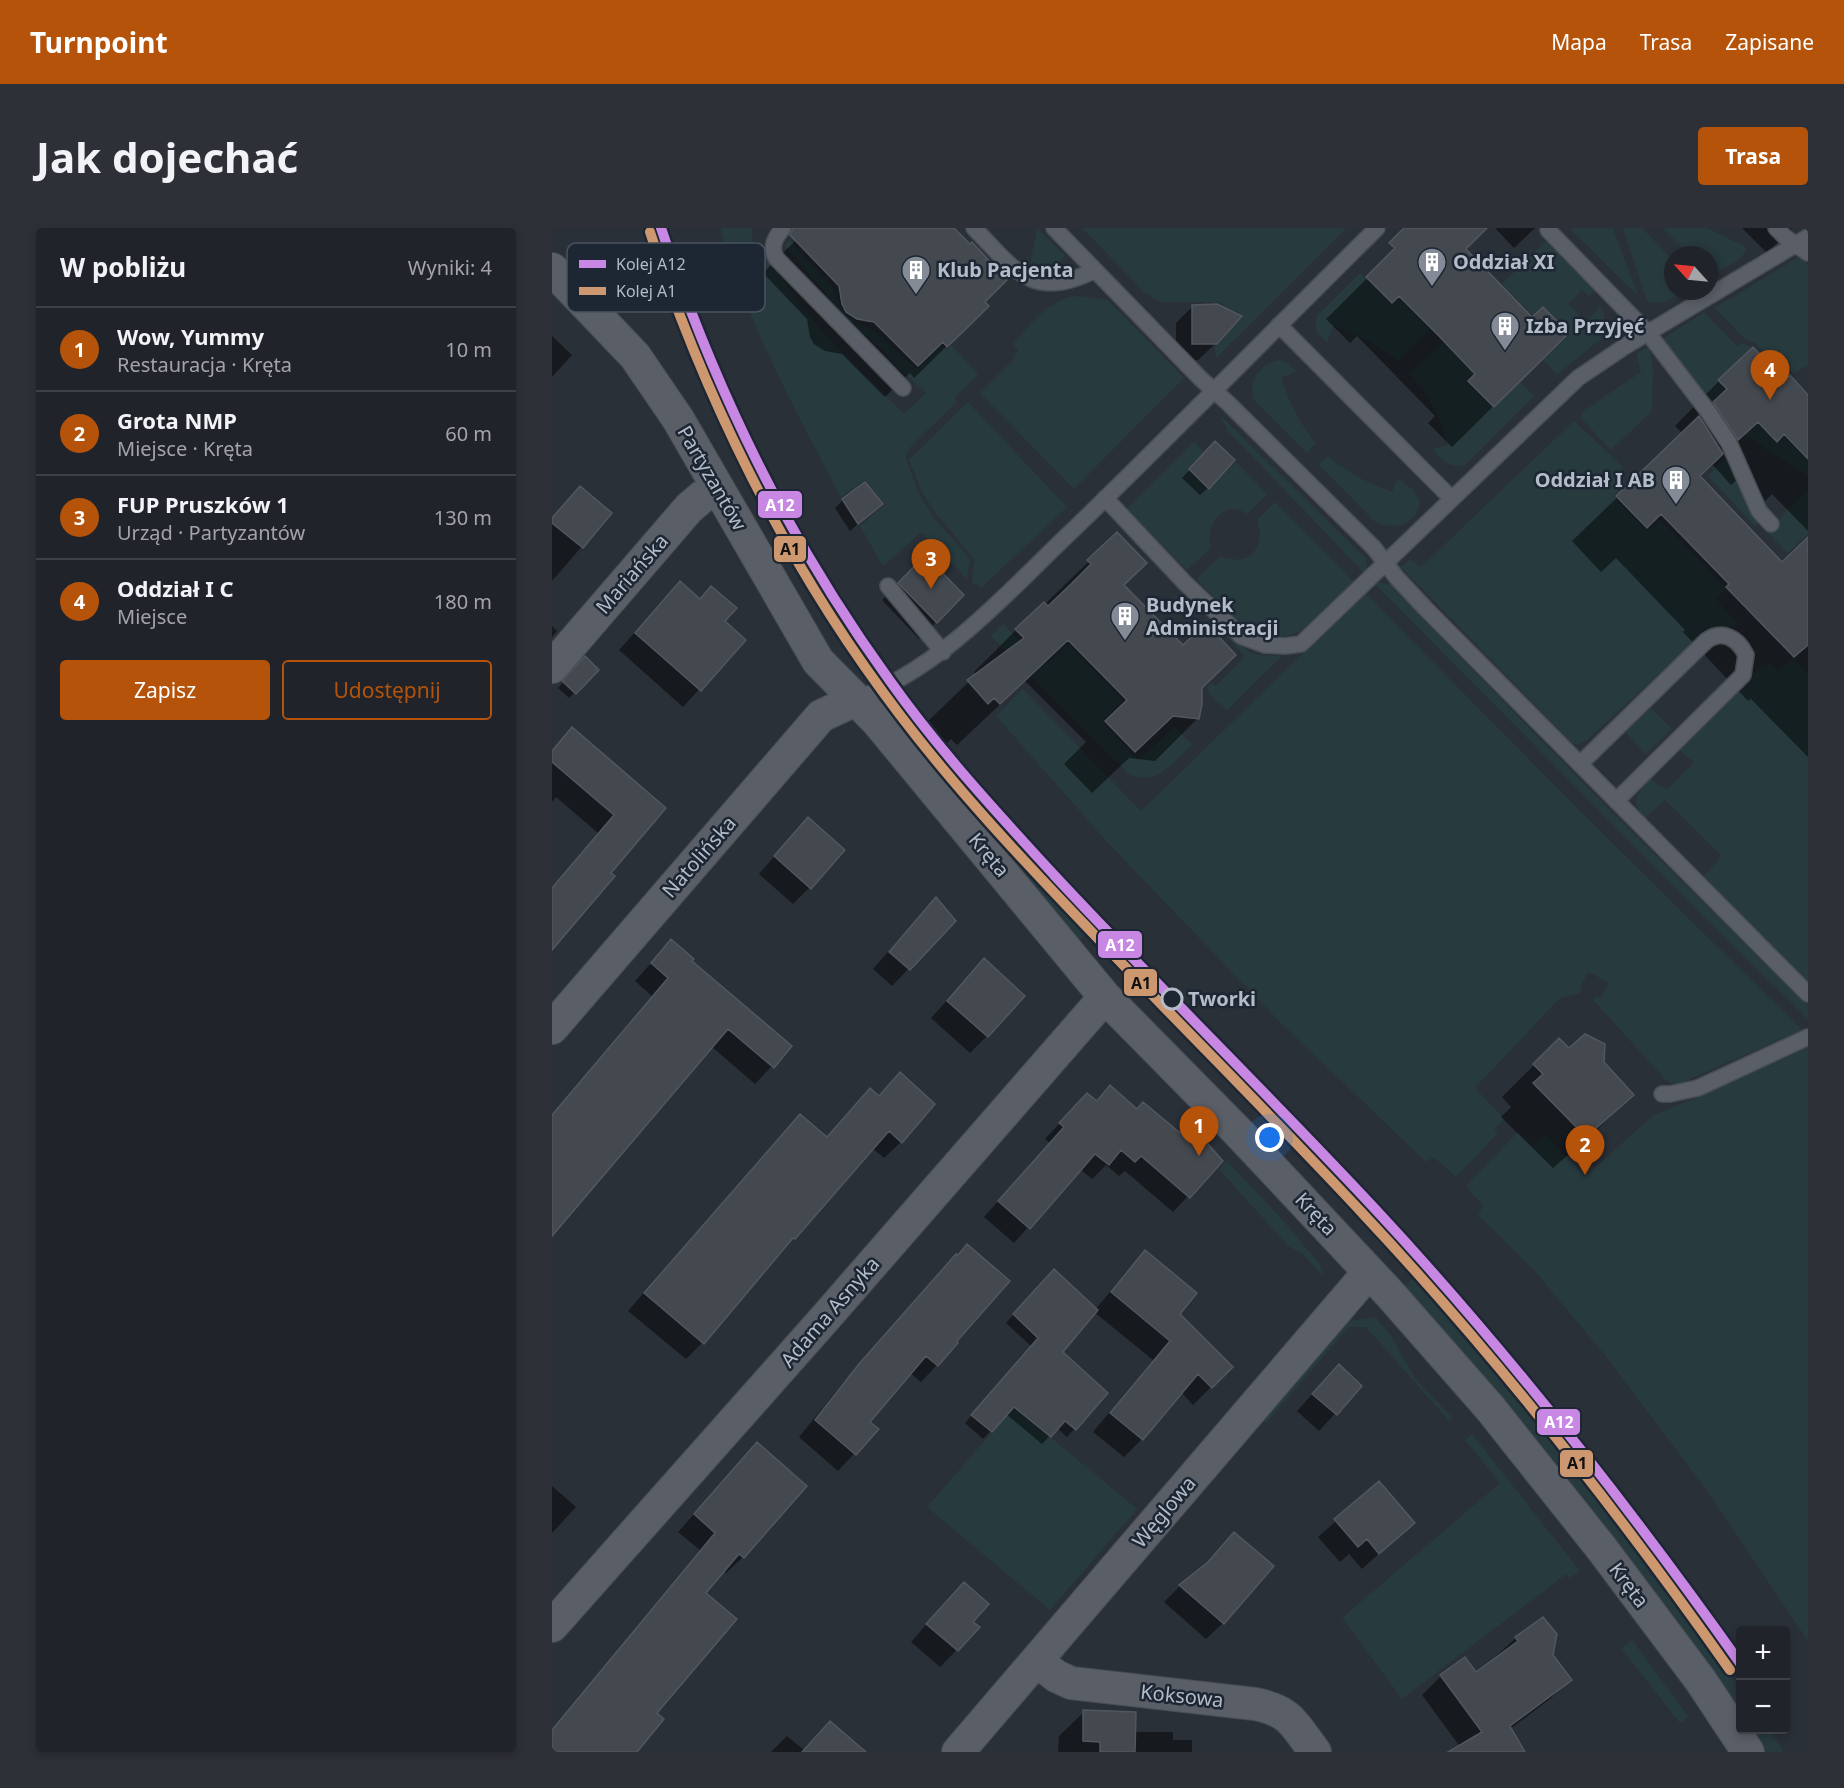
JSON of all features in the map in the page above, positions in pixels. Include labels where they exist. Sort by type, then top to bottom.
[{"type":"street","name":"Partyzantów","points":[[552,269],[567,285]]},
{"type":"street","name":"Partyzantów","points":[[593,312],[646,369],[678,418],[808,647],[818,661],[855,700]]},
{"type":"street","name":"Mariańska","points":[[552,667],[689,508],[703,496],[718,488]]},
{"type":"street","name":"Kręta","points":[[855,700],[877,721],[1105,996],[1239,1133],[1369,1272],[1490,1408],[1602,1549],[1701,1681],[1748,1752]]},
{"type":"street","name":"Natolińska","points":[[552,1028],[821,716],[855,700]]},
{"type":"street","name":"Adama Asnyka","points":[[552,1626],[835,1308],[1105,996]]},
{"type":"street","name":"Węglowa","points":[[958,1752],[1369,1272]]},
{"type":"street","name":"Koksowa","points":[[1037,1661],[1056,1676],[1071,1683],[1255,1704],[1276,1709],[1290,1719],[1314,1752]]},
{"type":"lane","points":[[783,228],[774,240],[773,253],[776,258],[903,388]]},
{"type":"lane","points":[[974,228],[1013,269],[1027,279],[1044,284],[1061,283],[1077,279],[1095,270]]},
{"type":"lane","points":[[1054,228],[1374,548],[1425,608],[1808,994]]},
{"type":"lane","points":[[855,700],[877,692],[909,675],[959,639],[1105,498],[1377,228]]},
{"type":"lane","points":[[1776,228],[1786,238],[1804,245]]},
{"type":"lane","points":[[1548,230],[1648,333],[1707,410],[1729,443],[1759,511],[1771,524]]},
{"type":"lane","points":[[1105,498],[1185,583],[1241,636],[1265,645],[1301,644],[1578,378],[1648,333],[1804,245]]},
{"type":"lane","points":[[1279,325],[1451,498]]},
{"type":"lane","points":[[888,586],[943,652]]},
{"type":"lane","points":[[1580,764],[1710,637],[1723,635],[1736,641],[1746,655],[1743,675],[1616,801]]},
{"type":"lane","points":[[1662,1094],[1698,1088],[1808,1037]]},
{"type":"green space","points":[[720,228],[752,228],[752,243],[725,243]]},
{"type":"green space","points":[[1037,228],[1065,256],[1054,265],[1045,268],[1030,266]]},
{"type":"green space","points":[[1082,228],[1346,228],[1216,358],[1214,346],[1218,345],[1243,315],[1218,302],[1160,302],[1145,293]]},
{"type":"green space","points":[[1569,228],[1613,228],[1638,296]]},
{"type":"green space","points":[[1623,228],[1642,228],[1664,251],[1664,300],[1669,300],[1662,303],[1647,301]]},
{"type":"green space","points":[[1663,228],[1707,228],[1744,246],[1746,250],[1741,258],[1718,272],[1718,246],[1681,246]]},
{"type":"green space","points":[[789,240],[833,287],[843,311],[858,323],[874,331],[917,369],[942,345],[947,350],[951,345],[978,374],[955,398],[957,402],[912,445],[905,456],[919,494],[934,518],[970,559],[967,579],[921,532],[884,566],[860,526],[885,505],[865,480],[841,497],[750,312],[765,312],[765,249],[790,290],[825,334],[904,414],[926,393],[894,364],[880,347],[840,315],[823,290],[784,246]]},
{"type":"green space","points":[[1546,241],[1595,291],[1589,296],[1582,290],[1568,304],[1586,321],[1600,307],[1605,319],[1604,331],[1600,340],[1557,374],[1543,360],[1571,333],[1543,306],[1533,315],[1502,284]]},
{"type":"green space","points":[[1797,258],[1808,265],[1808,365],[1794,373],[1788,369],[1782,371],[1754,342],[1745,339],[1715,308]]},
{"type":"green space","points":[[1360,273],[1391,305],[1402,294],[1433,326],[1398,361],[1375,345],[1342,329],[1333,326],[1327,343],[1316,331],[1316,317]]},
{"type":"green space","points":[[1075,296],[1108,300],[1184,378],[1074,489],[980,393],[1015,358],[1013,356],[1018,350],[1013,344],[1033,322],[1057,302]]},
{"type":"green space","points":[[1704,312],[1737,346],[1742,343],[1751,347],[1717,381],[1777,443],[1784,436],[1808,461],[1808,477],[1723,420],[1662,339]]},
{"type":"green space","points":[[1446,339],[1477,371],[1467,381],[1494,408],[1520,382],[1534,396],[1465,465],[1460,466],[1447,463],[1432,449],[1448,445],[1433,407],[1410,374]]},
{"type":"green space","points":[[1649,346],[1653,367],[1652,411],[1611,450],[1580,417],[1585,410],[1641,372],[1636,354]]},
{"type":"green space","points":[[1280,360],[1297,372],[1281,377],[1295,412],[1316,443],[1307,453],[1254,400],[1252,386],[1257,374],[1267,365]]},
{"type":"green space","points":[[968,402],[1067,507],[981,588],[978,584],[973,585],[972,583],[974,559],[935,512],[922,492],[909,460]]},
{"type":"green space","points":[[1220,415],[1366,559],[1367,570],[1364,573],[1228,431]]},
{"type":"green space","points":[[1574,421],[1623,467],[1618,474],[1625,483],[1613,496],[1647,531],[1660,519],[1727,589],[1716,599],[1739,624],[1734,627],[1715,628],[1699,637],[1586,741],[1577,745],[1572,743],[1401,567],[1410,559],[1421,567]]},
{"type":"green space","points":[[1194,442],[1204,452],[1188,469],[1209,489],[1236,462],[1267,494],[1247,514],[1231,509],[1218,516],[1210,531],[1211,548],[1187,570],[1127,509]]},
{"type":"green space","points":[[1328,456],[1359,477],[1392,492],[1397,478],[1415,491],[1420,504],[1413,517],[1408,522],[1395,526],[1374,521],[1318,464]]},
{"type":"green space","points":[[1727,456],[1750,511],[1758,523],[1755,526],[1708,476]]},
{"type":"green space","points":[[1808,489],[1808,534],[1788,553],[1767,532]]},
{"type":"green space","points":[[1275,502],[1355,583],[1314,623],[1290,635],[1274,637],[1245,626],[1232,616],[1197,579],[1220,556],[1239,559],[1253,553],[1259,539],[1257,520]]},
{"type":"green space","points":[[1378,582],[1389,584],[1604,804],[1808,1005],[1808,1019],[1375,584]]},
{"type":"green space","points":[[1365,593],[1582,813],[1802,1030],[1676,1085],[1666,1080],[1594,1001],[1596,996],[1601,998],[1609,983],[1589,972],[1580,986],[1582,988],[1580,993],[1560,998],[1475,1088],[1505,1119],[1494,1129],[1498,1133],[1456,1177],[1436,1159],[1432,1158],[1426,1162],[1280,1022],[1109,844],[996,716],[1023,689],[1141,811]]},
{"type":"green space","points":[[1213,616],[1249,652],[1258,655],[1282,656],[1227,710],[1208,693],[1210,691],[1206,688],[1211,683],[1216,686],[1245,656],[1210,619]]},
{"type":"green space","points":[[1003,624],[1045,665],[1068,644],[1123,700],[1102,722],[1138,760],[1174,727],[1192,744],[1172,765],[1157,775],[1140,778],[1130,775],[991,636]]},
{"type":"green space","points":[[1792,659],[1808,675],[1808,983],[1703,877],[1722,856],[1665,800],[1645,818],[1636,802],[1638,794],[1649,778],[1667,790],[1694,762],[1678,749],[1747,684],[1755,670],[1771,663],[1778,672]]},
{"type":"green space","points":[[899,706],[968,793],[1093,927],[1078,942],[922,755],[890,712]]},
{"type":"green space","points":[[1651,708],[1672,729],[1646,754],[1625,732]]},
{"type":"green space","points":[[1808,1047],[1808,1641],[1706,1489],[1604,1354],[1534,1270],[1478,1215],[1483,1206],[1466,1186],[1518,1132],[1533,1146],[1546,1135],[1585,1177],[1652,1116]]},
{"type":"green space","points":[[1227,1161],[1280,1217],[1320,1264],[1323,1277],[1304,1255],[1288,1246],[1219,1169]]},
{"type":"green space","points":[[1417,1275],[1537,1415],[1736,1683],[1736,1713],[1403,1291],[1404,1286]]},
{"type":"green space","points":[[1375,1317],[1391,1336],[1416,1380],[1453,1418],[1449,1421],[1366,1327],[1349,1327],[1267,1422],[1260,1419],[1347,1318],[1351,1321]]},
{"type":"green space","points":[[1014,1407],[1137,1509],[1050,1610],[927,1507]]},
{"type":"green space","points":[[1472,1434],[1580,1571],[1569,1578],[1566,1574],[1402,1699],[1342,1618],[1500,1483],[1465,1440]]},
{"type":"green space","points":[[1632,1640],[1689,1717],[1680,1723],[1621,1648]]},
{"type":"green space","points":[[1751,1734],[1773,1734],[1784,1752],[1762,1752]]},
{"type":"building","name":"Klub Pacjenta","points":[[793,228],[954,228],[970,244],[972,242],[1007,280],[985,302],[989,306],[968,327],[947,347],[943,342],[918,366],[874,322],[857,319],[846,312],[839,286],[790,235]]},
{"type":"building","points":[[1404,228],[1487,228],[1466,249],[1532,317],[1543,307],[1569,333],[1494,407],[1468,381],[1475,374],[1438,335],[1399,296],[1392,303],[1366,277],[1395,248],[1389,243]]},
{"type":"building","points":[[1217,304],[1242,316],[1217,344],[1192,344],[1192,305]]},
{"type":"building","points":[[1753,347],[1785,380],[1790,375],[1808,395],[1808,459],[1784,434],[1777,442],[1758,422],[1738,440],[1713,402],[1727,389],[1718,380]]},
{"type":"building","name":"Oddział I AB","points":[[1699,416],[1723,454],[1700,476],[1782,562],[1808,537],[1808,645],[1794,657],[1726,587],[1729,584],[1661,514],[1647,528],[1616,496]]},
{"type":"building","points":[[1215,441],[1235,460],[1209,489],[1189,469]]},
{"type":"building","points":[[865,482],[883,504],[858,524],[842,499]]},
{"type":"building","points":[[580,486],[612,513],[583,548],[552,523],[552,518]]},
{"type":"building","name":"Budynek Administracji","points":[[1117,532],[1147,563],[1124,585],[1183,645],[1206,623],[1236,655],[1202,688],[1199,719],[1173,716],[1135,752],[1105,721],[1127,700],[1068,640],[1000,704],[994,698],[988,704],[967,680],[1024,638],[1015,629],[1044,602],[1048,606],[1091,564],[1087,560]]},
{"type":"building","points":[[925,555],[964,595],[937,623],[898,583]]},
{"type":"building","points":[[680,581],[700,599],[711,586],[737,608],[725,621],[746,640],[701,691],[635,633]]},
{"type":"building","points":[[585,656],[599,670],[576,694],[562,681]]},
{"type":"building","points":[[572,727],[666,808],[611,873],[615,876],[552,950],[552,888],[614,815],[552,762],[552,751]]},
{"type":"building","points":[[808,817],[845,850],[811,889],[774,856]]},
{"type":"building","points":[[936,897],[956,921],[910,970],[889,952]]},
{"type":"building","points":[[671,939],[694,959],[692,961],[792,1046],[774,1068],[728,1029],[552,1236],[552,1115],[668,978],[651,963]]},
{"type":"building","points":[[984,958],[1025,996],[988,1037],[947,1001]]},
{"type":"building","points":[[1585,1034],[1605,1044],[1604,1062],[1634,1095],[1586,1137],[1533,1083],[1543,1074],[1533,1064],[1559,1038],[1569,1048]]},
{"type":"building","points":[[900,1072],[935,1104],[902,1143],[889,1131],[795,1239],[793,1238],[704,1344],[644,1293],[800,1114],[827,1137],[870,1088],[879,1096]]},
{"type":"building","points":[[1110,1085],[1137,1109],[1143,1102],[1179,1132],[1192,1126],[1223,1161],[1190,1198],[1141,1156],[1135,1162],[1121,1150],[1109,1165],[1095,1154],[1030,1229],[998,1201],[1064,1127],[1059,1123],[1087,1093],[1097,1101]]},
{"type":"building","points":[[967,1244],[1010,1281],[938,1366],[926,1356],[870,1422],[879,1429],[856,1455],[815,1420],[859,1364]]},
{"type":"building","points":[[1145,1250],[1197,1293],[1180,1314],[1233,1367],[1212,1388],[1198,1374],[1143,1440],[1110,1413],[1170,1341],[1111,1292]]},
{"type":"building","points":[[1054,1269],[1098,1310],[1063,1352],[1108,1393],[1076,1430],[1065,1421],[1051,1437],[1014,1407],[992,1432],[971,1415],[1038,1338],[1013,1314]]},
{"type":"building","points":[[1339,1364],[1362,1386],[1337,1415],[1312,1394]]},
{"type":"building","points":[[757,1442],[807,1486],[744,1558],[739,1554],[706,1593],[737,1619],[657,1713],[664,1719],[637,1752],[552,1752],[552,1730],[715,1533],[694,1514]]},
{"type":"building","points":[[1379,1481],[1415,1523],[1379,1554],[1367,1539],[1358,1547],[1334,1519]]},
{"type":"building","points":[[1234,1532],[1274,1566],[1224,1624],[1179,1585],[1208,1562]]},
{"type":"building","points":[[964,1582],[989,1604],[973,1622],[980,1627],[958,1651],[926,1624]]},
{"type":"building","points":[[1543,1617],[1557,1634],[1553,1655],[1572,1680],[1510,1726],[1525,1752],[1448,1752],[1482,1732],[1440,1675],[1465,1657],[1476,1672],[1518,1641],[1515,1637]]},
{"type":"building","points":[[1083,1710],[1136,1712],[1135,1752],[1100,1752],[1100,1742],[1083,1741]]},
{"type":"building","points":[[830,1721],[866,1752],[802,1752]]},
{"type":"rail line","name":"A12","points":[[661,228],[666,243]]},
{"type":"rail line","name":"A1","points":[[650,232],[654,243]]},
{"type":"rail line","name":"A1","points":[[679,312],[725,423],[787,543],[859,659],[900,715],[944,770],[1014,850],[1331,1179],[1462,1324],[1600,1494],[1730,1670]]},
{"type":"rail line","name":"A12","points":[[691,312],[731,406],[787,519],[853,628],[928,732],[1054,875],[1376,1210],[1473,1318],[1566,1430],[1736,1657]]},
{"type":"place","name":"Oddział XI","points":[[1432,288]]},
{"type":"place","name":"Klub Pacjenta","points":[[916,296]]},
{"type":"place","name":"Izba Przyjęć","points":[[1505,352]]},
{"type":"place","name":"Oddział I C","points":[[1770,400]]},
{"type":"place","name":"Oddział I AB","points":[[1676,506]]},
{"type":"place","name":"FUP Pruszków 1","points":[[931,589]]},
{"type":"place","name":"Budynek Administracji","points":[[1125,642]]},
{"type":"place","name":"Tworki","points":[[1172,999]]},
{"type":"place","name":"Wow, Yummy","points":[[1199,1156]]},
{"type":"place","name":"Grota NMP","points":[[1585,1175]]}]
